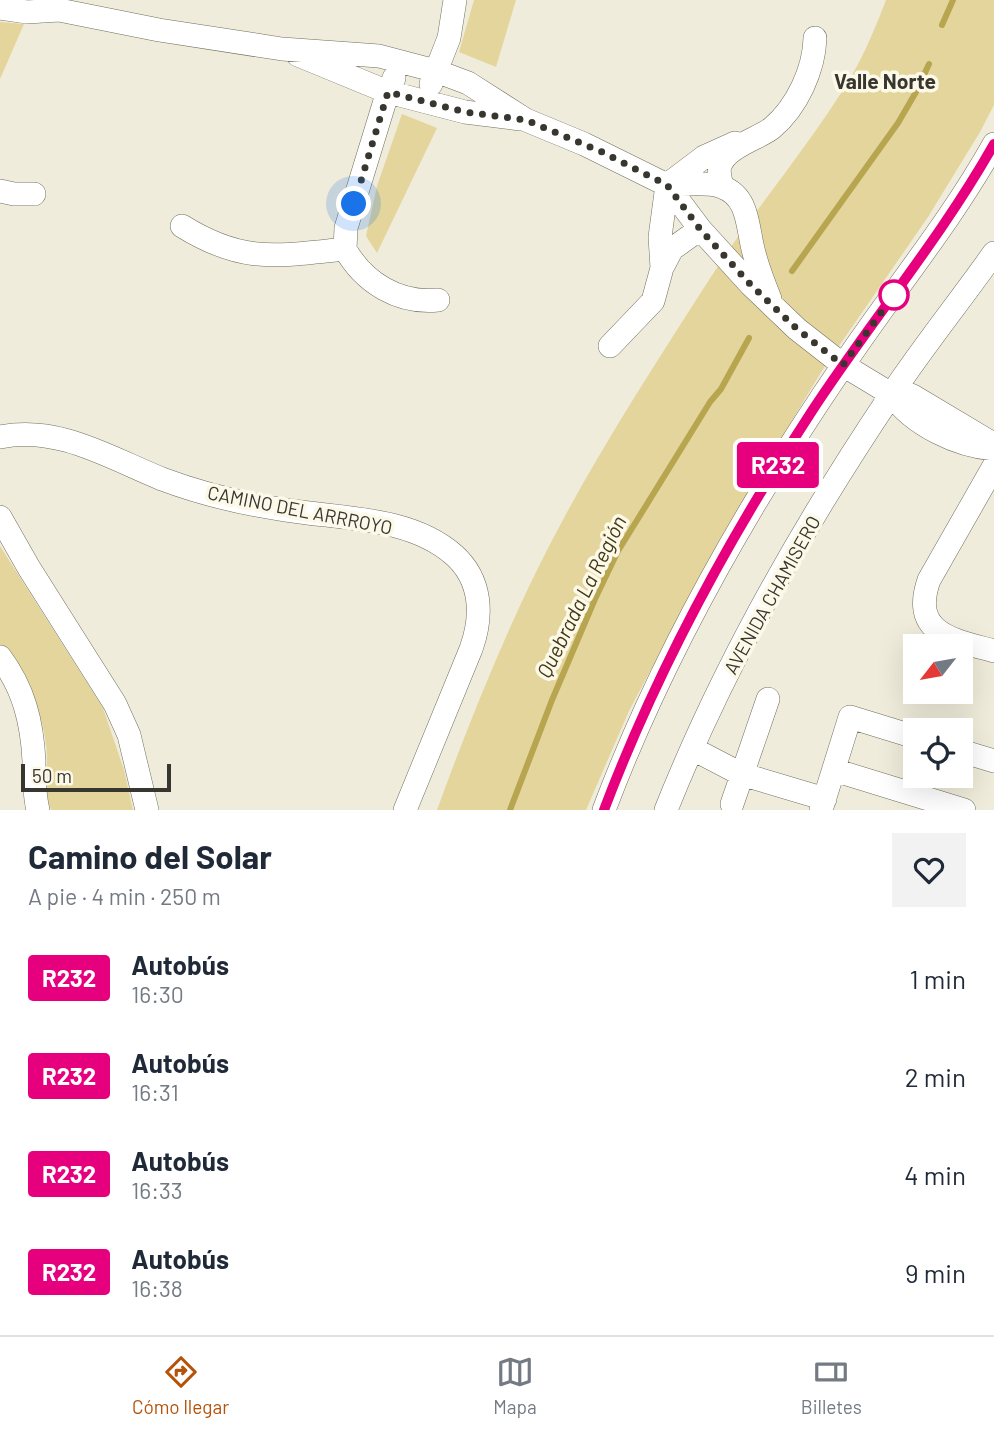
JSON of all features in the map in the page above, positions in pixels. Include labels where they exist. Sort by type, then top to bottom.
[{"type":"street","points":[[424,102],[449,38],[455,0]]},
{"type":"street","points":[[0,8],[27,12],[53,5],[159,30],[282,49],[366,54],[436,71],[482,90],[526,120],[584,144],[667,185],[722,187],[730,191],[747,214],[761,279],[774,307]]},
{"type":"street","points":[[722,187],[720,165],[724,159],[747,141],[771,129],[796,101],[815,52],[815,38]]},
{"type":"street","points":[[282,49],[388,92],[465,112],[526,120]]},
{"type":"street","points":[[400,62],[388,92],[346,228],[345,249],[359,271],[393,294],[414,300],[438,300]]},
{"type":"street","points":[[662,268],[660,237],[667,185],[704,157],[732,143],[747,141]]},
{"type":"street","points":[[604,810],[645,713],[710,583],[778,466],[843,365],[948,219],[994,144]]},
{"type":"street","points":[[667,185],[700,229],[751,285],[797,329],[843,365],[891,394],[913,396],[994,447]]},
{"type":"street","points":[[0,191],[34,194]]},
{"type":"street","points":[[182,226],[214,244],[255,255],[289,256],[345,249]]},
{"type":"street","points":[[610,346],[653,301],[662,268],[672,249],[700,229]]},
{"type":"street","name":"AVENIDA CHAMISERO","points":[[666,810],[693,749],[777,581],[891,394],[994,253]]},
{"type":"street","name":"CAMINO DEL ARRROYO","points":[[0,437],[30,433],[62,439],[191,488],[264,506],[390,525],[427,539],[454,555],[475,587],[479,599],[478,624],[471,649],[405,810]]},
{"type":"street","points":[[994,466],[929,580],[925,599],[931,624],[944,636],[994,651]]},
{"type":"street","points":[[0,517],[29,568],[116,704],[129,735],[147,810]]},
{"type":"street","points":[[0,657],[15,681],[28,712],[34,793],[38,810]]},
{"type":"street","points":[[732,804],[768,699]]},
{"type":"street","points":[[693,749],[741,774],[823,804],[850,717],[903,733]]},
{"type":"street","points":[[973,755],[994,761]]},
{"type":"street","points":[[834,770],[964,810]]},
{"type":"shaded area","points":[[474,0],[516,0],[496,67],[459,52]]},
{"type":"shaded area","points":[[886,0],[994,0],[994,105],[980,132],[928,217],[823,369],[720,539],[629,711],[586,810],[437,810],[501,647],[564,517],[624,414],[709,280],[851,77]]},
{"type":"shaded area","points":[[0,22],[24,24],[0,79]]},
{"type":"shaded area","points":[[402,114],[437,128],[377,253],[366,236],[377,186]]},
{"type":"shaded area","points":[[0,546],[103,708],[124,770],[133,810],[51,810],[47,790],[47,755],[38,710],[26,682],[0,645]]},
{"type":"waterway","name":"Quebrada La Región","points":[[942,25],[953,0]]},
{"type":"waterway","name":"Quebrada La Región","points":[[792,271],[898,123],[929,64]]},
{"type":"waterway","name":"Quebrada La Región","points":[[510,810],[552,700],[618,551],[710,402],[721,389],[749,338]]},
{"type":"bus line","name":"R232","points":[[604,810],[667,666],[760,495],[811,412],[956,207],[994,144]]},
{"type":"district","name":"Valle Norte","points":[[885,82]]},
{"type":"route","points":[[354,204],[388,92],[465,112],[526,120],[620,160],[667,185],[700,229],[751,285],[797,329],[843,365],[894,295]]}]
